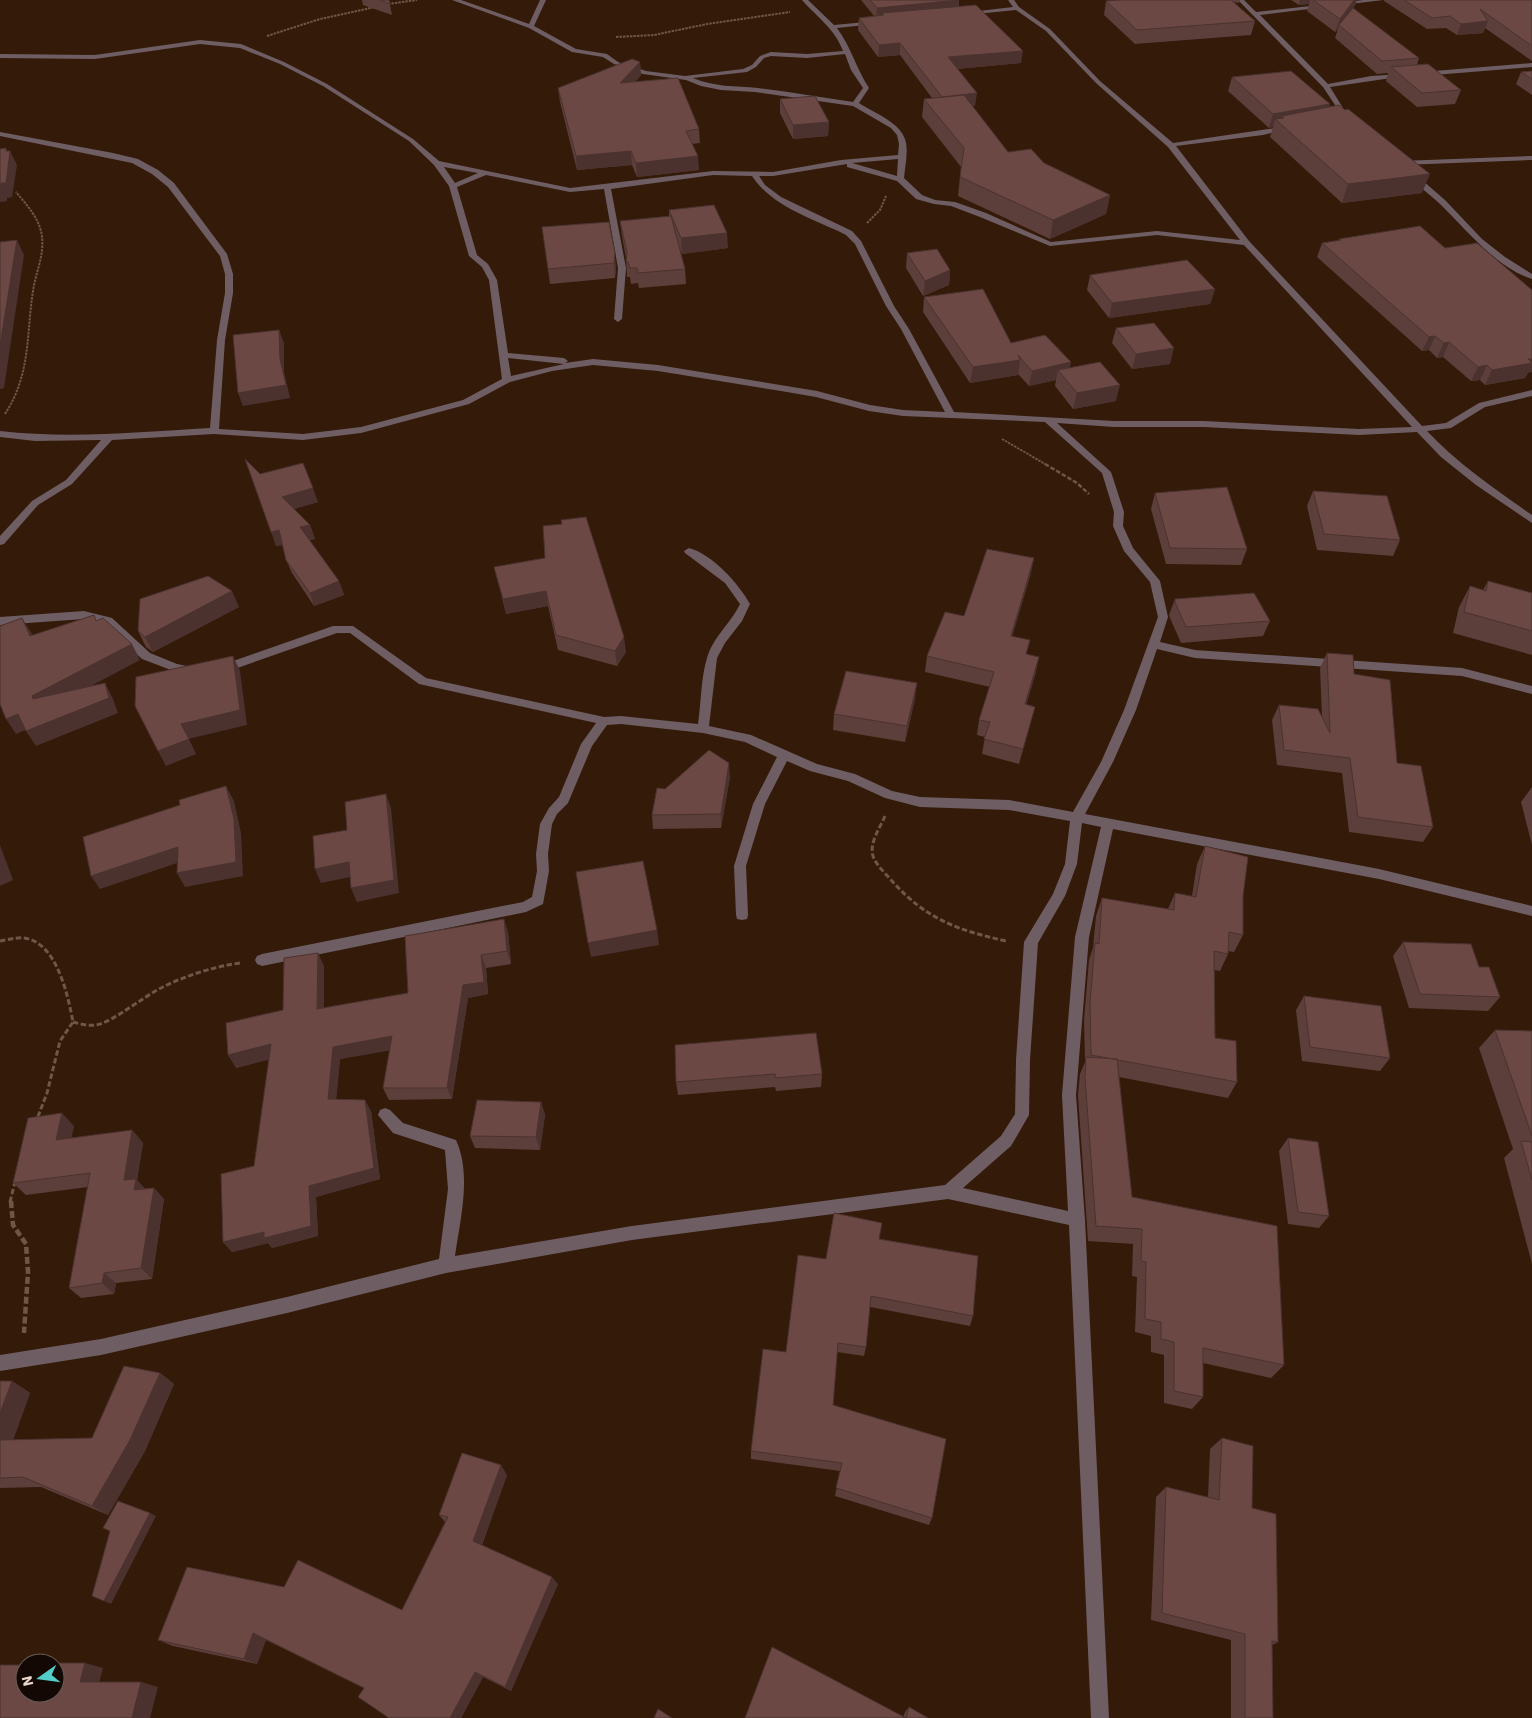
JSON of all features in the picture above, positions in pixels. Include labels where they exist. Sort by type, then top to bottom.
[{"type":"street","points":[[455,0],[531,27],[574,51],[605,55],[626,67],[653,75],[687,78],[745,71],[754,66],[762,57],[771,54],[814,56],[848,52]]},
{"type":"street","points":[[531,27],[543,0]]},
{"type":"street","points":[[805,0],[813,10],[833,27],[843,41],[854,70],[866,88],[855,104]]},
{"type":"street","points":[[1011,0],[1017,8],[1048,30],[1098,82],[1171,145],[1246,243],[1283,285],[1444,455],[1479,484],[1532,520]]},
{"type":"street","points":[[1241,0],[1326,86],[1340,108],[1340,118]]},
{"type":"street","points":[[1256,14],[1380,0]]},
{"type":"street","points":[[957,14],[1017,8]]},
{"type":"street","points":[[512,19],[536,13]]},
{"type":"street","points":[[833,27],[880,22]]},
{"type":"street","points":[[0,56],[95,57],[200,42],[241,46],[282,63],[325,85],[411,140],[437,163],[446,174],[453,186],[473,256],[484,266],[493,280],[506,380]]},
{"type":"street","points":[[1415,75],[1532,65]]},
{"type":"street","points":[[1326,86],[1371,78],[1406,75]]},
{"type":"street","points":[[687,78],[703,85],[722,88],[755,90],[855,104],[893,127],[900,134],[903,144],[900,179]]},
{"type":"street","points":[[1331,120],[1340,118]]},
{"type":"street","points":[[1340,118],[1350,126]]},
{"type":"street","points":[[1171,145],[1264,133],[1297,125]]},
{"type":"street","points":[[0,134],[113,155],[135,161],[155,172],[171,186],[224,256],[230,274],[229,293],[221,340],[214,430]]},
{"type":"street","points":[[437,163],[570,190],[713,173],[773,174],[841,162],[902,157]]},
{"type":"street","points":[[1532,158],[1398,161],[1419,183],[1442,202],[1479,241],[1502,259],[1532,276]]},
{"type":"street","points":[[841,162],[900,179],[920,197],[934,202],[952,204],[975,212],[1050,244],[1106,236],[1157,233],[1246,243]]},
{"type":"street","points":[[453,186],[486,173]]},
{"type":"street","points":[[755,175],[762,186],[778,199],[849,233],[858,243],[890,306],[906,329],[951,414]]},
{"type":"street","points":[[607,187],[622,268],[618,319]]},
{"type":"street","points":[[503,355],[579,363]]},
{"type":"street","points":[[0,434],[35,438],[109,437],[214,430],[303,438],[361,430],[466,402],[506,380],[550,368],[593,362],[658,368],[817,394],[869,408],[903,413],[951,414],[1114,424],[1240,425],[1359,432],[1421,429],[1448,426],[1482,405],[1532,393]]},
{"type":"street","points":[[948,1192],[1006,1141],[1022,1115],[1023,1060],[1032,942],[1058,896],[1071,864],[1077,818],[1107,762],[1130,710],[1163,617],[1155,581],[1128,549],[1118,526],[1119,512],[1115,494],[1106,472],[1048,420]]},
{"type":"street","points":[[0,542],[35,502],[54,493],[69,482],[109,437]]},
{"type":"street","points":[[689,551],[720,572],[740,592],[745,604],[738,621],[720,641],[712,658],[703,729]]},
{"type":"street","points":[[0,620],[84,616],[108,621],[146,656],[176,667],[199,672],[226,669],[337,629],[353,630],[423,681],[604,721],[621,720],[703,729],[747,738],[814,768],[852,777],[890,795],[920,802],[1009,805],[1379,874],[1532,911]]},
{"type":"street","points":[[1153,644],[1195,654],[1462,672],[1532,690]]},
{"type":"street","points":[[262,960],[526,907],[538,900],[543,871],[542,854],[546,824],[553,811],[564,800],[587,744],[604,721]]},
{"type":"street","points":[[742,915],[740,866],[759,804],[784,754]]},
{"type":"street","points":[[1100,1718],[1077,1220],[1069,1095],[1082,937],[1108,823]]},
{"type":"street","points":[[385,1115],[398,1128],[451,1145],[455,1158],[454,1203],[446,1265]]},
{"type":"street","points":[[0,1363],[101,1347],[287,1305],[446,1265],[632,1233],[948,1192],[1077,1220]]},
{"type":"path","points":[[384,5],[417,0]]},
{"type":"path","points":[[241,46],[320,19],[375,7]]},
{"type":"path","points":[[615,37],[654,35],[743,18],[813,10]]},
{"type":"path","points":[[849,233],[866,225],[874,218],[880,210],[889,189],[900,179]]},
{"type":"path","points":[[4,415],[13,405],[22,382],[29,349],[33,287],[43,261],[42,237],[37,222],[34,215],[16,192]]},
{"type":"path","points":[[997,436],[1077,483],[1118,526]]},
{"type":"path","points":[[890,795],[885,815],[873,842],[873,856],[882,870],[909,900],[939,920],[971,933],[1004,941],[1032,942]]},
{"type":"path","points":[[0,941],[27,938],[56,963],[67,989],[73,1022],[60,1041],[47,1093],[36,1121]]},
{"type":"path","points":[[73,1022],[87,1026],[103,1022],[140,999],[218,965],[262,960]]},
{"type":"path","points":[[16,1176],[10,1202],[13,1225],[26,1244],[28,1272],[22,1361]]},
{"type":"building","points":[[380,0],[389,0],[390,4]]},
{"type":"building","points":[[870,0],[959,0],[877,8]]},
{"type":"building","points":[[1231,0],[1255,21],[1137,30],[1106,1]]},
{"type":"building","points":[[1313,0],[1354,0],[1340,19]]},
{"type":"building","points":[[1404,0],[1532,0],[1532,46],[1480,9],[1488,21],[1461,24],[1450,16],[1432,18]]},
{"type":"building","points":[[976,5],[1023,51],[948,57],[977,93],[942,97],[900,43],[879,45],[859,18],[884,15],[882,13]]},
{"type":"building","points":[[1353,8],[1419,58],[1382,61],[1339,25]]},
{"type":"building","points":[[632,59],[640,62],[620,83],[678,78],[699,129],[686,131],[698,156],[636,163],[631,151],[576,156],[558,88]]},
{"type":"building","points":[[1428,64],[1461,90],[1422,93],[1391,67]]},
{"type":"building","points":[[1291,71],[1330,104],[1273,114],[1232,77]]},
{"type":"building","points":[[1532,71],[1532,79],[1521,72]]},
{"type":"building","points":[[964,95],[1008,152],[1031,149],[1044,163],[1110,195],[1053,220],[960,177],[964,148],[924,99]]},
{"type":"building","points":[[815,96],[829,122],[793,125],[780,99]]},
{"type":"building","points":[[1339,105],[1345,110],[1348,109],[1430,174],[1348,184],[1275,119]]},
{"type":"building","points":[[6,148],[6,151],[10,151],[6,183],[1,183],[0,186],[0,149]]},
{"type":"building","points":[[714,205],[727,233],[681,238],[669,210]]},
{"type":"building","points":[[671,216],[685,269],[638,273],[637,268],[630,268],[628,262],[626,262],[627,252],[620,221]]},
{"type":"building","points":[[609,222],[615,253],[614,263],[548,269],[542,227]]},
{"type":"building","points":[[1420,226],[1445,248],[1477,243],[1532,290],[1532,359],[1528,359],[1532,363],[1492,370],[1487,365],[1478,367],[1449,342],[1444,343],[1435,336],[1429,337],[1322,243]]},
{"type":"building","points":[[17,240],[0,346],[0,242]]},
{"type":"building","points":[[937,249],[950,270],[925,281],[907,253]]},
{"type":"building","points":[[1187,260],[1215,289],[1112,303],[1090,275]]},
{"type":"building","points":[[983,289],[1011,343],[1045,335],[1071,362],[1032,371],[1018,355],[1020,360],[973,367],[924,297]]},
{"type":"building","points":[[1154,323],[1174,348],[1136,354],[1116,328]]},
{"type":"building","points":[[279,330],[280,359],[286,385],[238,393],[233,335]]},
{"type":"building","points":[[1100,362],[1120,385],[1077,393],[1058,370]]},
{"type":"building","points":[[245,459],[260,474],[303,463],[313,488],[282,497],[310,525],[300,527],[339,581],[310,593],[286,560],[279,530],[271,532]]},
{"type":"building","points":[[1227,487],[1247,549],[1170,548],[1155,493]]},
{"type":"building","points":[[1313,491],[1387,496],[1400,540],[1324,534]]},
{"type":"building","points":[[586,517],[624,637],[615,651],[556,635],[546,591],[503,599],[494,567],[545,558],[543,526],[562,524],[561,520]]},
{"type":"building","points":[[987,549],[1034,558],[1011,636],[1030,640],[1026,654],[1039,657],[1025,704],[1035,707],[1023,749],[984,739],[990,722],[979,720],[994,672],[927,656],[945,612],[964,616]]},
{"type":"building","points":[[208,576],[232,591],[145,637],[138,631],[140,599]]},
{"type":"building","points":[[1488,581],[1532,593],[1532,631],[1464,612],[1470,586],[1486,591]]},
{"type":"building","points":[[1254,593],[1270,621],[1186,627],[1175,602],[1175,599]]},
{"type":"building","points":[[94,615],[96,621],[103,618],[132,644],[32,696],[33,699],[105,683],[109,698],[26,731],[18,714],[6,719],[0,704],[0,626],[22,618],[30,636]]},
{"type":"building","points":[[1327,653],[1353,655],[1354,674],[1390,680],[1397,763],[1421,766],[1433,827],[1358,817],[1350,758],[1284,750],[1279,705],[1318,709],[1330,733]]},
{"type":"building","points":[[233,656],[240,710],[181,724],[189,739],[158,751],[135,706],[136,677]]},
{"type":"building","points":[[846,671],[917,683],[907,726],[834,714]]},
{"type":"building","points":[[709,750],[729,763],[721,814],[652,815],[657,788],[665,789]]},
{"type":"building","points":[[226,786],[234,819],[236,862],[177,873],[178,847],[91,876],[83,837],[180,805],[179,800]]},
{"type":"building","points":[[386,794],[394,880],[351,888],[349,862],[315,869],[313,836],[347,830],[345,802]]},
{"type":"building","points":[[1205,846],[1248,857],[1243,896],[1243,935],[1229,932],[1228,954],[1214,951],[1215,1038],[1236,1041],[1237,1082],[1091,1055],[1090,1003],[1095,943],[1099,944],[1102,898],[1174,910],[1175,893],[1196,897]]},
{"type":"building","points":[[643,861],[657,930],[588,943],[576,872]]},
{"type":"building","points":[[504,919],[507,951],[481,955],[484,982],[463,985],[447,1088],[383,1088],[392,1036],[333,1047],[328,1099],[365,1100],[374,1168],[309,1186],[311,1226],[264,1238],[264,1232],[223,1242],[221,1174],[254,1166],[271,1044],[228,1055],[226,1023],[283,1010],[284,958],[318,953],[317,1009],[408,993],[405,936]]},
{"type":"building","points":[[1403,942],[1471,944],[1479,967],[1489,967],[1500,997],[1420,994]]},
{"type":"building","points":[[1304,996],[1381,1006],[1390,1058],[1310,1047]]},
{"type":"building","points":[[1495,1030],[1532,1031],[1532,1136]]},
{"type":"building","points":[[816,1033],[822,1074],[776,1078],[775,1074],[676,1082],[675,1045]]},
{"type":"building","points":[[1086,1057],[1117,1059],[1132,1197],[1277,1226],[1284,1365],[1203,1348],[1203,1397],[1174,1391],[1174,1342],[1161,1339],[1161,1322],[1145,1319],[1146,1262],[1141,1261],[1142,1229],[1096,1226],[1085,1078]]},
{"type":"building","points":[[477,1100],[541,1102],[536,1137],[470,1136]]},
{"type":"building","points":[[62,1113],[56,1140],[132,1130],[124,1180],[136,1179],[134,1190],[154,1188],[141,1268],[104,1273],[102,1283],[69,1288],[90,1173],[13,1183],[28,1118]]},
{"type":"building","points":[[1288,1138],[1318,1142],[1329,1216],[1298,1212]]},
{"type":"building","points":[[1521,1141],[1532,1142],[1532,1180]]},
{"type":"building","points":[[834,1213],[882,1223],[879,1239],[978,1256],[973,1316],[871,1296],[866,1347],[838,1343],[833,1405],[946,1439],[932,1518],[836,1488],[842,1463],[751,1451],[763,1349],[786,1352],[798,1255],[826,1259]]},
{"type":"building","points":[[124,1366],[160,1373],[130,1440],[92,1506],[23,1477],[0,1478],[0,1440],[92,1438]]},
{"type":"building","points":[[0,1381],[12,1381],[0,1413]]},
{"type":"building","points":[[1222,1438],[1253,1446],[1252,1508],[1276,1514],[1278,1642],[1272,1641],[1273,1718],[1245,1718],[1245,1634],[1162,1613],[1166,1487],[1219,1500]]},
{"type":"building","points":[[462,1453],[501,1465],[473,1541],[552,1577],[505,1687],[475,1672],[450,1718],[389,1718],[358,1697],[364,1688],[253,1633],[244,1659],[158,1640],[187,1567],[284,1587],[298,1560],[402,1610],[448,1517],[439,1515]]},
{"type":"building","points":[[118,1501],[150,1513],[104,1601],[92,1596],[110,1531],[103,1528]]},
{"type":"building","points":[[772,1647],[906,1718],[745,1718]]},
{"type":"building","points":[[65,1663],[85,1663],[80,1682],[141,1682],[132,1718],[0,1718],[0,1665],[15,1665],[15,1703],[65,1703]]},
{"type":"building","points":[[909,1707],[928,1718],[906,1718]]},
{"type":"building","points":[[658,1709],[672,1718],[654,1718]]}]
